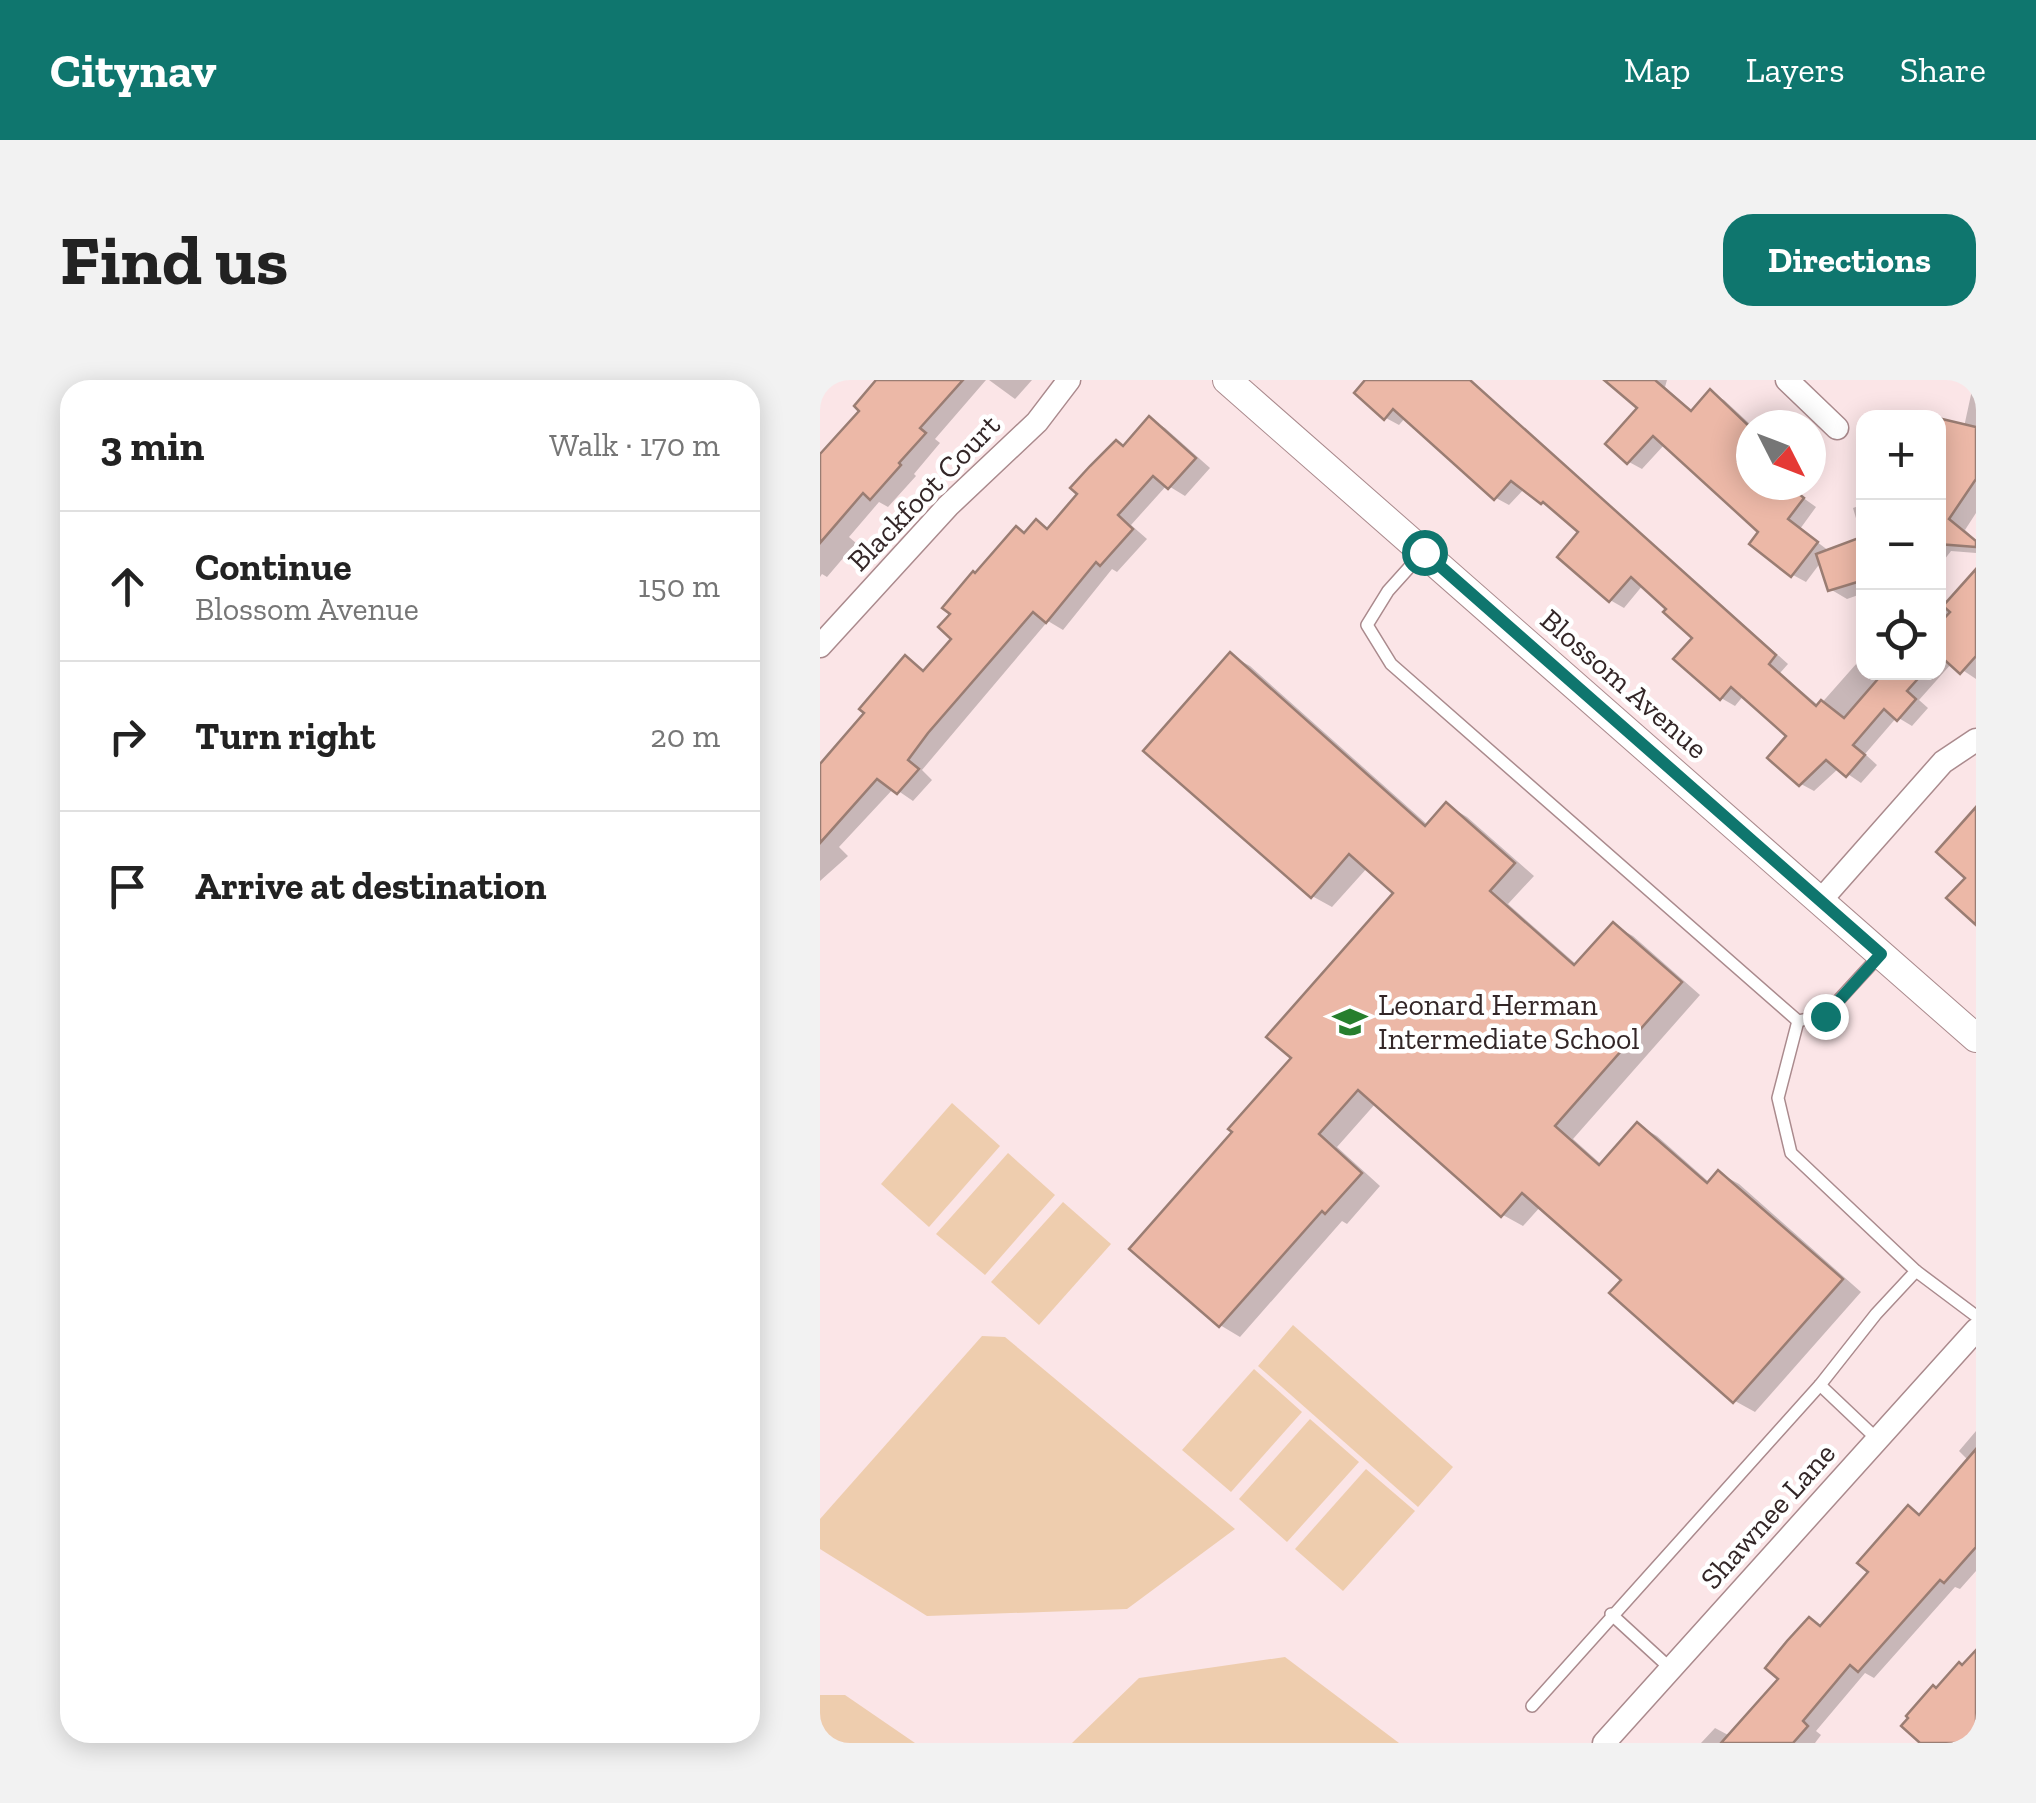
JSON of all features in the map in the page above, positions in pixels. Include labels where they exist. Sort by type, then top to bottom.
[{"type":"street","name":"Blackfoot Court","points":[[820,646],[948,506],[1036,422],[1068,380]]},
{"type":"street","points":[[1787,380],[1837,428]]},
{"type":"street","name":"Blossom Avenue","points":[[1232,381],[1976,1038]]},
{"type":"street","points":[[1821,900],[1943,762],[1976,740]]},
{"type":"street","name":"Shawnee Lane","points":[[1604,1743],[1976,1330]]},
{"type":"lane","points":[[1424,552],[1388,591],[1366,625],[1391,664],[1798,1021]]},
{"type":"lane","points":[[1798,1021],[1825,1016],[1881,954]]},
{"type":"lane","points":[[1798,1021],[1778,1098],[1791,1154],[1916,1271],[1976,1316]]},
{"type":"lane","points":[[1532,1706],[1820,1385],[1916,1271]]},
{"type":"lane","points":[[1820,1385],[1878,1439]]},
{"type":"lane","points":[[1612,1614],[1671,1669]]},
{"type":"shaded area","points":[[952,1103],[1000,1146],[929,1227],[881,1184]]},
{"type":"shaded area","points":[[1008,1153],[1055,1195],[985,1275],[936,1234]]},
{"type":"shaded area","points":[[1063,1202],[1111,1244],[1039,1325],[991,1282]]},
{"type":"shaded area","points":[[1293,1325],[1453,1467],[1418,1507],[1258,1366]]},
{"type":"shaded area","points":[[982,1336],[1005,1337],[1235,1529],[1127,1609],[927,1616],[820,1549],[820,1519]]},
{"type":"shaded area","points":[[1254,1369],[1302,1412],[1231,1492],[1182,1450]]},
{"type":"shaded area","points":[[1310,1419],[1359,1462],[1287,1542],[1239,1499]]},
{"type":"shaded area","points":[[1366,1469],[1415,1511],[1343,1591],[1295,1549]]},
{"type":"shaded area","points":[[1285,1657],[1399,1743],[1072,1743],[1139,1678]]},
{"type":"shaded area","points":[[820,1695],[845,1695],[915,1743],[820,1743]]},
{"type":"building","points":[[876,380],[963,380],[920,428],[926,433],[901,465],[870,500],[863,493],[820,543],[820,454],[859,411],[854,406]]},
{"type":"building","points":[[1365,380],[1470,380],[1776,655],[1769,664],[1816,706],[1821,700],[1844,718],[1877,680],[1917,680],[1907,691],[1916,699],[1897,721],[1884,709],[1853,745],[1865,755],[1846,777],[1826,760],[1799,786],[1767,758],[1786,736],[1731,687],[1720,700],[1673,659],[1692,638],[1631,577],[1609,602],[1557,557],[1578,532],[1543,502],[1511,481],[1494,500],[1393,409],[1384,420],[1354,393]]},
{"type":"building","points":[[1604,380],[1655,380],[1691,411],[1710,389],[1736,414],[1736,500],[1802,500],[1788,519],[1818,542],[1791,577],[1749,544],[1758,532],[1653,436],[1627,464],[1605,444],[1637,408]]},
{"type":"building","points":[[1149,416],[1196,458],[1168,489],[1153,476],[1118,515],[1133,529],[1100,566],[1096,562],[1046,623],[1033,612],[928,733],[908,760],[919,769],[897,794],[877,779],[820,843],[820,764],[864,713],[859,709],[905,655],[923,671],[951,639],[938,627],[950,614],[942,608],[973,571],[1016,526],[1024,533],[1036,519],[1047,529],[1077,494],[1070,488],[1116,440],[1123,446]]},
{"type":"building","points":[[1946,420],[1976,427],[1976,479],[1949,519],[1976,541],[1976,547],[1946,545]]},
{"type":"building","points":[[1856,539],[1856,582],[1828,591],[1816,554]]},
{"type":"building","points":[[1976,569],[1976,656],[1960,674],[1946,661],[1946,616],[1950,612],[1946,603]]},
{"type":"building","points":[[1230,652],[1425,826],[1446,802],[1515,863],[1490,891],[1574,965],[1613,922],[1682,982],[1555,1126],[1599,1165],[1637,1122],[1707,1183],[1718,1170],[1843,1279],[1733,1403],[1609,1293],[1621,1280],[1522,1193],[1501,1217],[1358,1090],[1319,1134],[1362,1173],[1325,1214],[1322,1211],[1219,1327],[1129,1249],[1291,1058],[1266,1037],[1393,893],[1349,854],[1311,898],[1143,751]]},
{"type":"building","points":[[1976,807],[1976,925],[1946,898],[1965,878],[1936,852]]},
{"type":"building","points":[[1976,1449],[1976,1547],[1944,1583],[1940,1580],[1858,1672],[1850,1665],[1803,1721],[1808,1726],[1793,1743],[1721,1743],[1778,1679],[1765,1668],[1787,1641],[1809,1617],[1820,1626],[1868,1572],[1857,1563],[1908,1505],[1919,1515]]},
{"type":"building","points":[[1976,1650],[1976,1743],[1920,1743],[1901,1726],[1906,1716],[1933,1685],[1936,1688],[1959,1662],[1962,1665]]},
{"type":"place","name":"Leonard Herman Intermediate School","points":[[1350,1022]]},
{"type":"route","points":[[1424,552],[1881,954],[1825,1016]]}]
